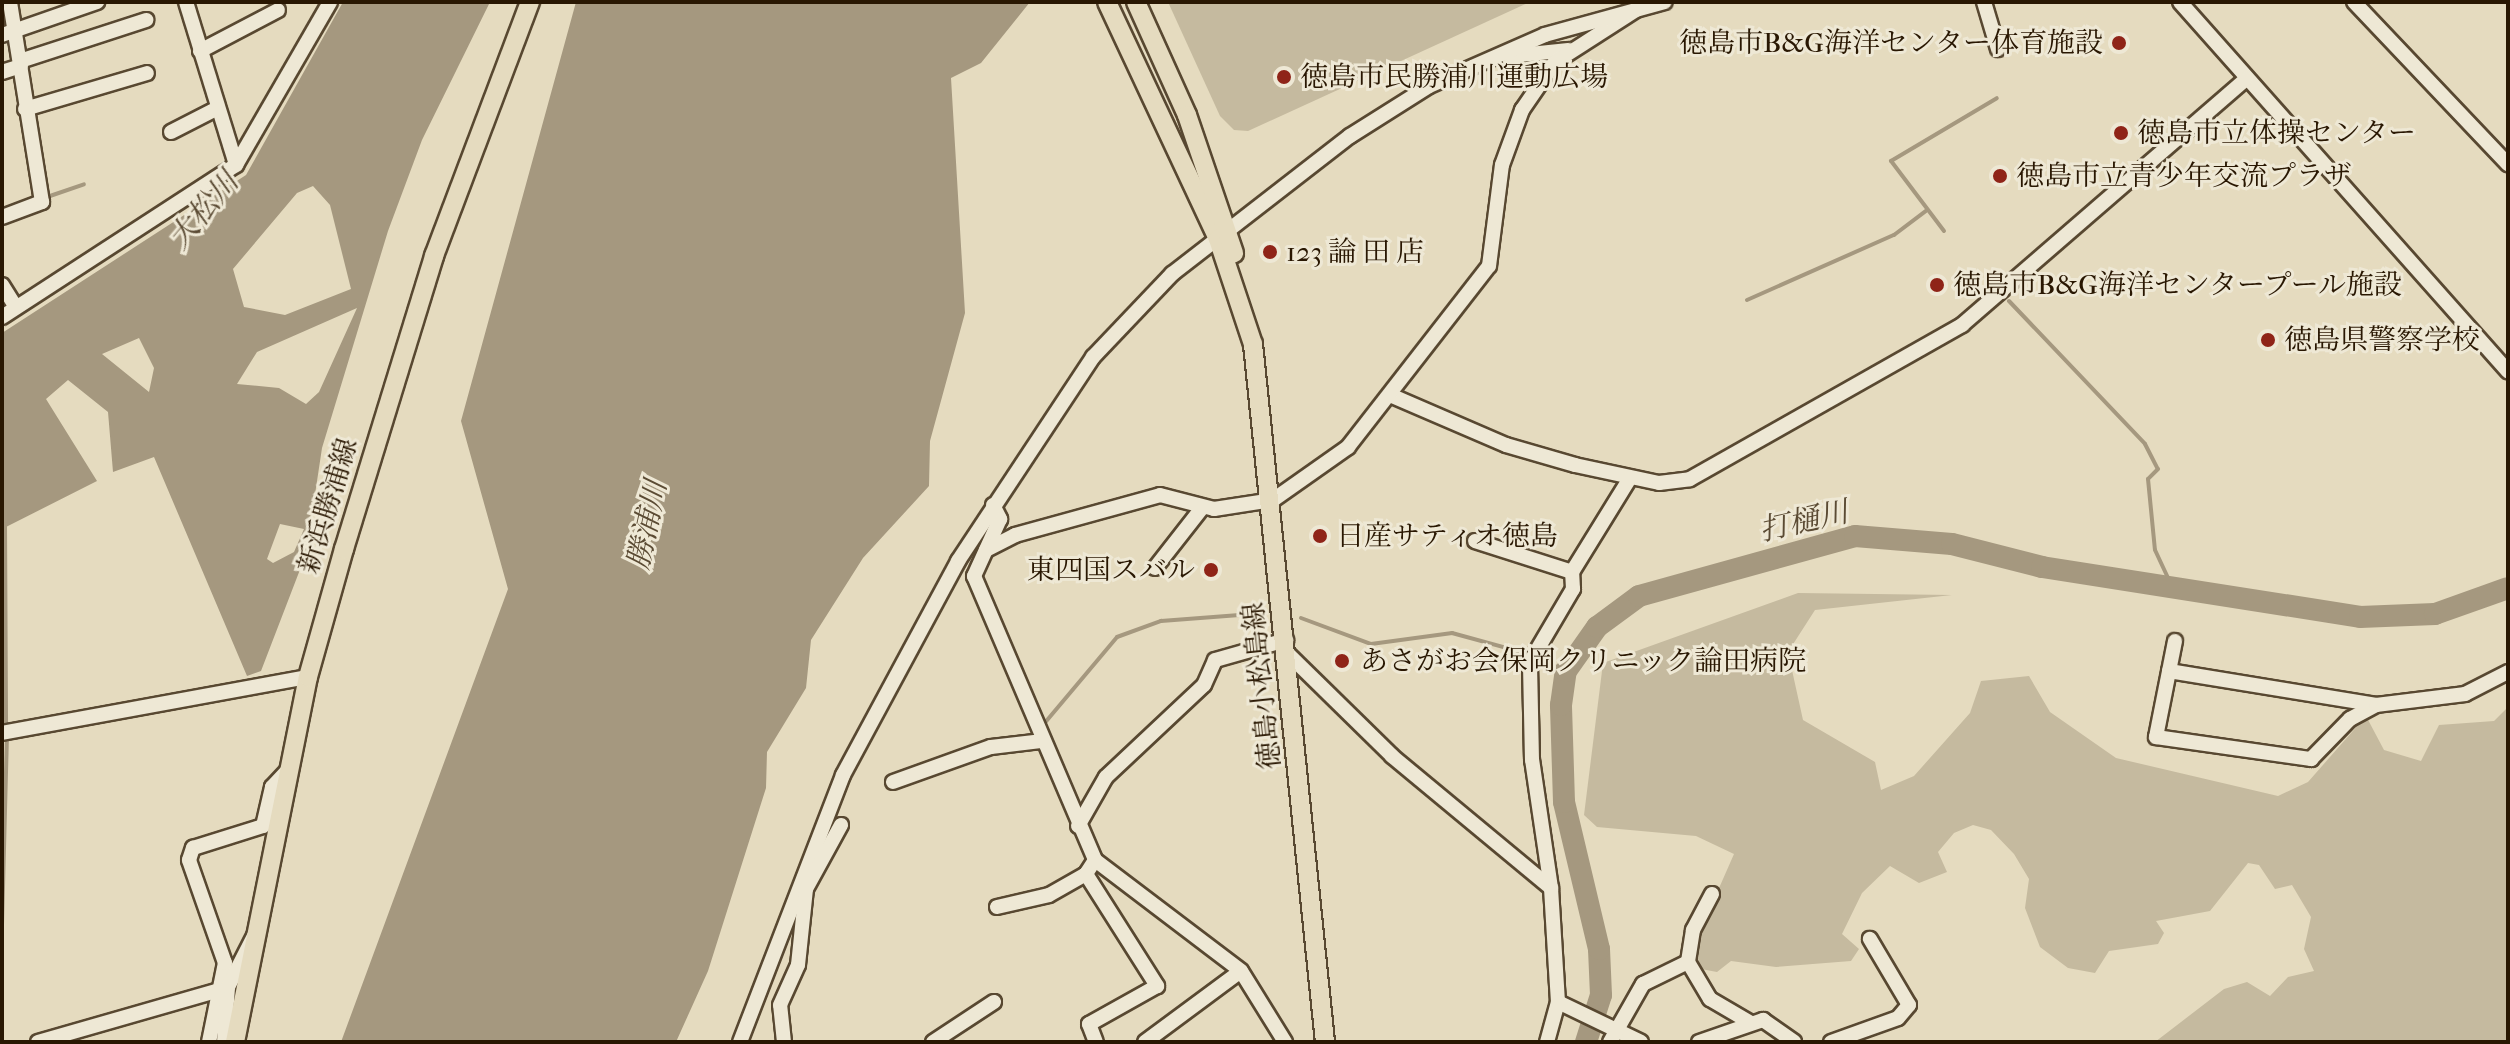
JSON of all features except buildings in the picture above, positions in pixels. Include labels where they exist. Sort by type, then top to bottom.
[{"type":"main road","name":"新浜勝浦線","points":[[235,1042],[308,677],[434,256],[530,2]]},
{"type":"main road","name":"徳島小松島線","points":[[1107,2],[1212,208]]},
{"type":"main road","name":"徳島小松島線","points":[[1136,2],[1223,236],[1248,326],[1273,500],[1325,1042]]},
{"type":"street","points":[[2,217],[42,202],[25,109],[17,29],[10,2]]},
{"type":"street","points":[[2,35],[97,2]]},
{"type":"street","points":[[186,2],[216,109],[236,165]]},
{"type":"street","points":[[2,317],[236,165],[330,2]]},
{"type":"street","points":[[740,1042],[843,775],[993,505],[1093,357],[1163,282],[1359,130],[1495,56],[1665,2]]},
{"type":"street","points":[[1984,2],[1998,49]]},
{"type":"street","points":[[2180,2],[2508,371]]},
{"type":"street","points":[[2354,2],[2508,164]]},
{"type":"street","points":[[200,51],[278,10]]},
{"type":"street","points":[[986,550],[1137,499],[1171,496],[1202,508],[1273,500],[1348,447],[1489,266],[1513,128],[1569,50],[1636,10]]},
{"type":"street","points":[[2,72],[146,20]]},
{"type":"street","points":[[1495,56],[1569,50]]},
{"type":"street","points":[[25,109],[148,73]]},
{"type":"street","points":[[1390,395],[1506,445],[1630,478],[1690,479],[1962,325],[2246,79]]},
{"type":"street","points":[[171,132],[216,109]]},
{"type":"street","points":[[2,285],[16,307]]},
{"type":"street","points":[[1547,1042],[1561,1004],[1551,888],[1532,760],[1530,662],[1573,589],[1572,572],[1630,478]]},
{"type":"street","points":[[949,581],[976,564],[986,550],[1000,519],[993,505]]},
{"type":"street","points":[[1155,568],[1202,508]]},
{"type":"street","points":[[1475,541],[1572,572]]},
{"type":"street","points":[[976,564],[977,588],[1095,860],[1241,971],[1285,1042]]},
{"type":"street","points":[[2175,641],[2156,737],[2311,759],[2350,719],[2376,705]]},
{"type":"street","points":[[1078,826],[1106,777],[1204,685],[1215,660],[1287,646],[1392,756],[1551,888]]},
{"type":"street","points":[[2169,671],[2376,705],[2465,694],[2508,672]]},
{"type":"street","points":[[2,733],[308,677]]},
{"type":"street","points":[[893,782],[991,747],[1041,741]]},
{"type":"street","points":[[224,1042],[225,963],[189,860],[193,848],[263,826],[272,787],[287,771]]},
{"type":"street","points":[[784,1042],[780,1005],[798,965],[801,887],[841,825]]},
{"type":"street","points":[[997,907],[1049,895],[1086,874],[1095,860]]},
{"type":"street","points":[[1086,874],[1157,986],[1089,1024],[1096,1042]]},
{"type":"street","points":[[1712,894],[1693,930],[1688,962],[1710,999],[1751,1023]]},
{"type":"street","points":[[209,1042],[224,988],[256,932]]},
{"type":"street","points":[[1831,1042],[1898,1018],[1909,1005],[1870,939]]},
{"type":"street","points":[[1612,1036],[1643,984],[1688,962]]},
{"type":"street","points":[[1145,1042],[1241,971]]},
{"type":"street","points":[[38,1042],[224,988]]},
{"type":"street","points":[[933,1042],[994,1002]]},
{"type":"street","points":[[1561,1004],[1612,1036],[1641,1042]]},
{"type":"street","points":[[1699,1042],[1751,1023],[1770,1022],[1794,1042]]},
{"type":"shaded area","name":"徳島市民勝浦川運動広場","points":[[1168,2],[1530,2],[1248,131],[1234,130],[1220,116]]},
{"type":"shaded area","points":[[1798,593],[1952,595],[1815,610],[1788,652],[1803,720],[1875,762],[1881,790],[1914,776],[1970,713],[1981,681],[2029,676],[2050,712],[2116,758],[2278,796],[2308,782],[2366,716],[2384,750],[2421,761],[2439,725],[2494,721],[2508,707],[2508,1042],[2155,1042],[2224,989],[2247,982],[2270,996],[2288,977],[2314,971],[2304,949],[2311,917],[2292,885],[2275,889],[2259,865],[2248,863],[2210,911],[2156,921],[2164,933],[2158,944],[2109,951],[2095,973],[2068,968],[2040,947],[2025,908],[2029,879],[2014,854],[1991,830],[1973,825],[1954,833],[1938,852],[1947,872],[1919,883],[1890,866],[1862,893],[1842,934],[1859,949],[1851,961],[1776,967],[1731,961],[1717,972],[1701,969],[1694,945],[1734,854],[1696,836],[1597,827],[1584,815],[1603,663]]},
{"type":"water","name":"大松川","points":[[343,2],[490,2],[422,140],[388,231],[322,448],[306,554],[261,671],[247,676],[154,457],[113,472],[108,412],[68,380],[46,399],[97,481],[2,529],[2,333],[246,175]],"holes":[[[313,186],[330,205],[351,289],[285,315],[244,307],[233,269],[297,193]],[[357,308],[319,392],[306,404],[279,388],[237,384],[257,352]],[[139,338],[154,368],[149,392],[102,354]],[[280,524],[304,529],[294,552],[273,563],[267,559]]]},
{"type":"water","name":"勝浦川","points":[[576,2],[1030,2],[981,63],[951,78],[965,313],[930,441],[929,486],[863,558],[811,640],[806,688],[767,752],[766,788],[708,971],[676,1042],[341,1042],[508,589],[461,421]]},
{"type":"waterway","points":[[1944,231],[1891,161],[1997,98]]},
{"type":"waterway","points":[[47,197],[84,184]]},
{"type":"waterway","points":[[1747,300],[1894,235],[1926,211]]},
{"type":"waterway","points":[[2009,301],[2145,444],[2158,469],[2148,479],[2155,550],[2172,586]]},
{"type":"waterway","points":[[5,524],[6,727]]},
{"type":"waterway","name":"打樋川","points":[[1586,1042],[1601,995],[1599,949],[1564,802],[1561,705],[1566,671],[1597,627],[1639,596],[1855,536],[1952,544],[2042,567],[2360,617],[2435,614],[2508,588]]},
{"type":"waterway","points":[[1043,725],[1117,637],[1161,621],[1266,613]]},
{"type":"waterway","points":[[1301,618],[1371,644],[1452,633],[1529,654]]},
{"type":"waterway","points":[[1537,658],[1566,671]]},
{"type":"waterway","points":[[2,925],[7,736]]},
{"type":"place","name":"徳島市B&G海洋センター体育施設","points":[[2119,43]]},
{"type":"place","name":"徳島市民勝浦川運動広場","points":[[1284,77]]},
{"type":"place","name":"徳島市立体操センター","points":[[2121,133]]},
{"type":"place","name":"徳島市立青少年交流プラザ","points":[[2000,176]]},
{"type":"place","name":"123 論 田 店","points":[[1270,252]]},
{"type":"place","name":"徳島市B&G海洋センタープール施設","points":[[1937,285]]},
{"type":"place","name":"徳島県警察学校","points":[[2268,340]]},
{"type":"place","name":"日産サティオ徳島","points":[[1320,536]]},
{"type":"place","name":"東四国スバル","points":[[1211,570]]},
{"type":"place","name":"あさがお会保岡クリニック論田病院","points":[[1342,661]]}]
